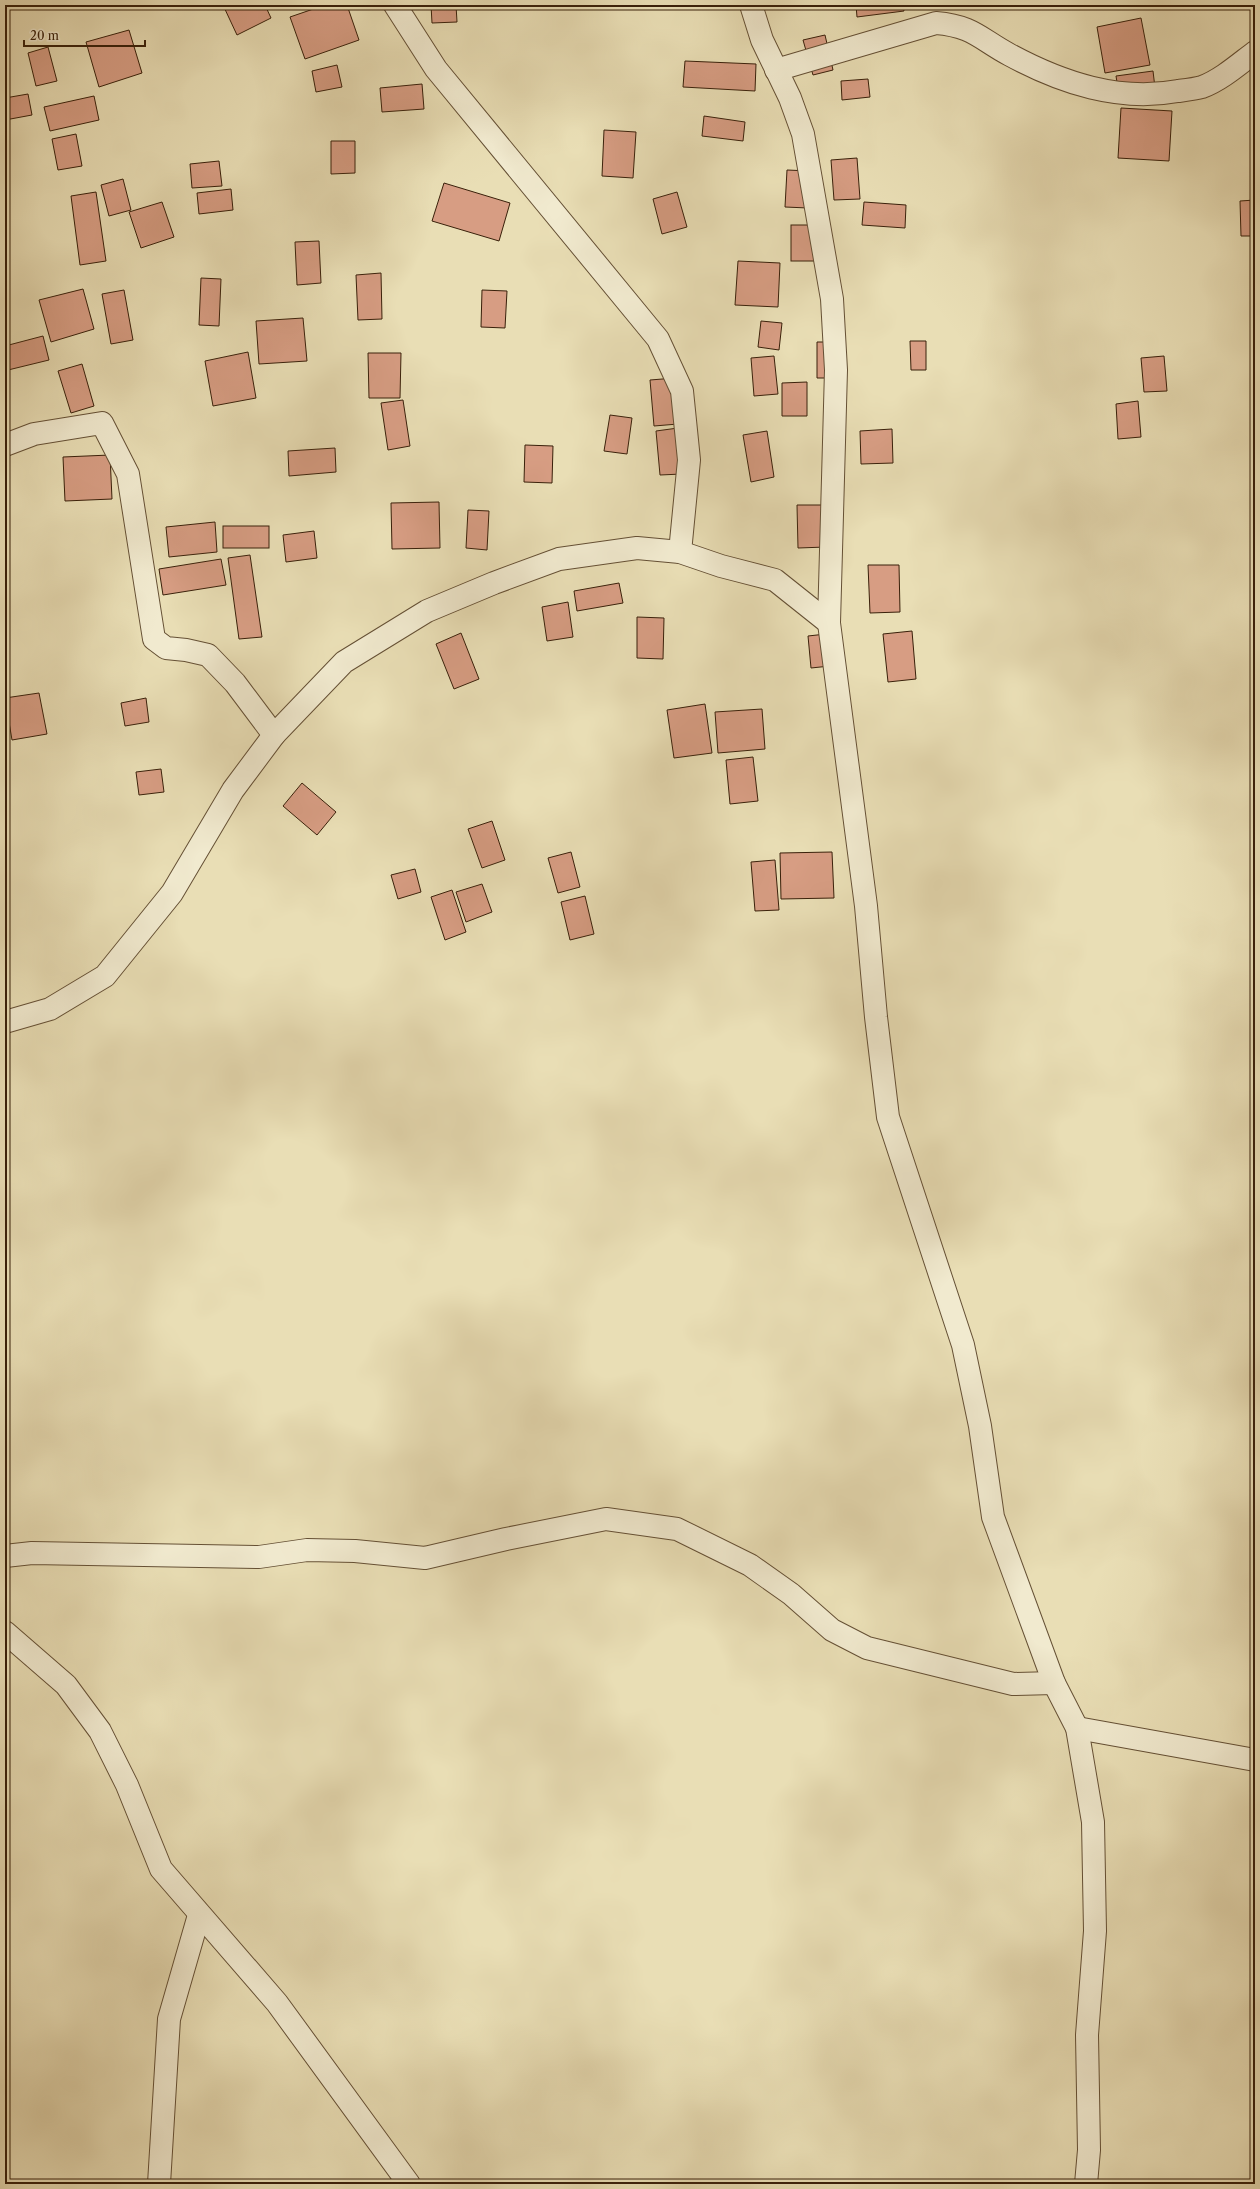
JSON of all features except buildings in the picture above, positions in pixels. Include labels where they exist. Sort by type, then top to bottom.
[{"type":"street","points":[[395,5],[436,69],[658,339],[682,391],[688,460],[680,552]]},
{"type":"street","points":[[751,5],[762,40],[790,98],[803,134],[832,299],[836,370],[829,623],[866,906],[876,1017],[888,1118],[964,1345],[980,1426],[993,1518],[1054,1683],[1077,1728],[1093,1822],[1095,1931],[1087,2035],[1089,2150],[1086,2184]]},
{"type":"street","points":[[776,70],[936,23],[953,24],[970,30],[1010,55],[1042,70],[1084,87],[1113,93],[1156,95],[1202,87],[1233,70],[1255,52]]},
{"type":"street","points":[[5,445],[34,434],[102,423],[128,474],[154,639],[166,648],[186,650],[208,655],[235,683],[274,735]]},
{"type":"street","points":[[5,1022],[50,1009],[105,976],[172,893],[233,790],[274,735],[344,662],[427,611],[494,583],[559,559],[637,548],[680,552],[721,566],[775,580],[829,623]]},
{"type":"street","points":[[5,1556],[32,1553],[259,1557],[307,1550],[355,1551],[425,1558],[506,1539],[606,1519],[677,1529],[750,1565],[791,1594],[832,1630],[867,1648],[1013,1684],[1054,1683]]},
{"type":"street","points":[[5,1632],[66,1684],[100,1731],[127,1785],[161,1869],[199,1915],[277,2003],[409,2184]]},
{"type":"street","points":[[1077,1728],[1255,1760]]},
{"type":"street","points":[[159,2184],[169,2019],[199,1915]]}]
